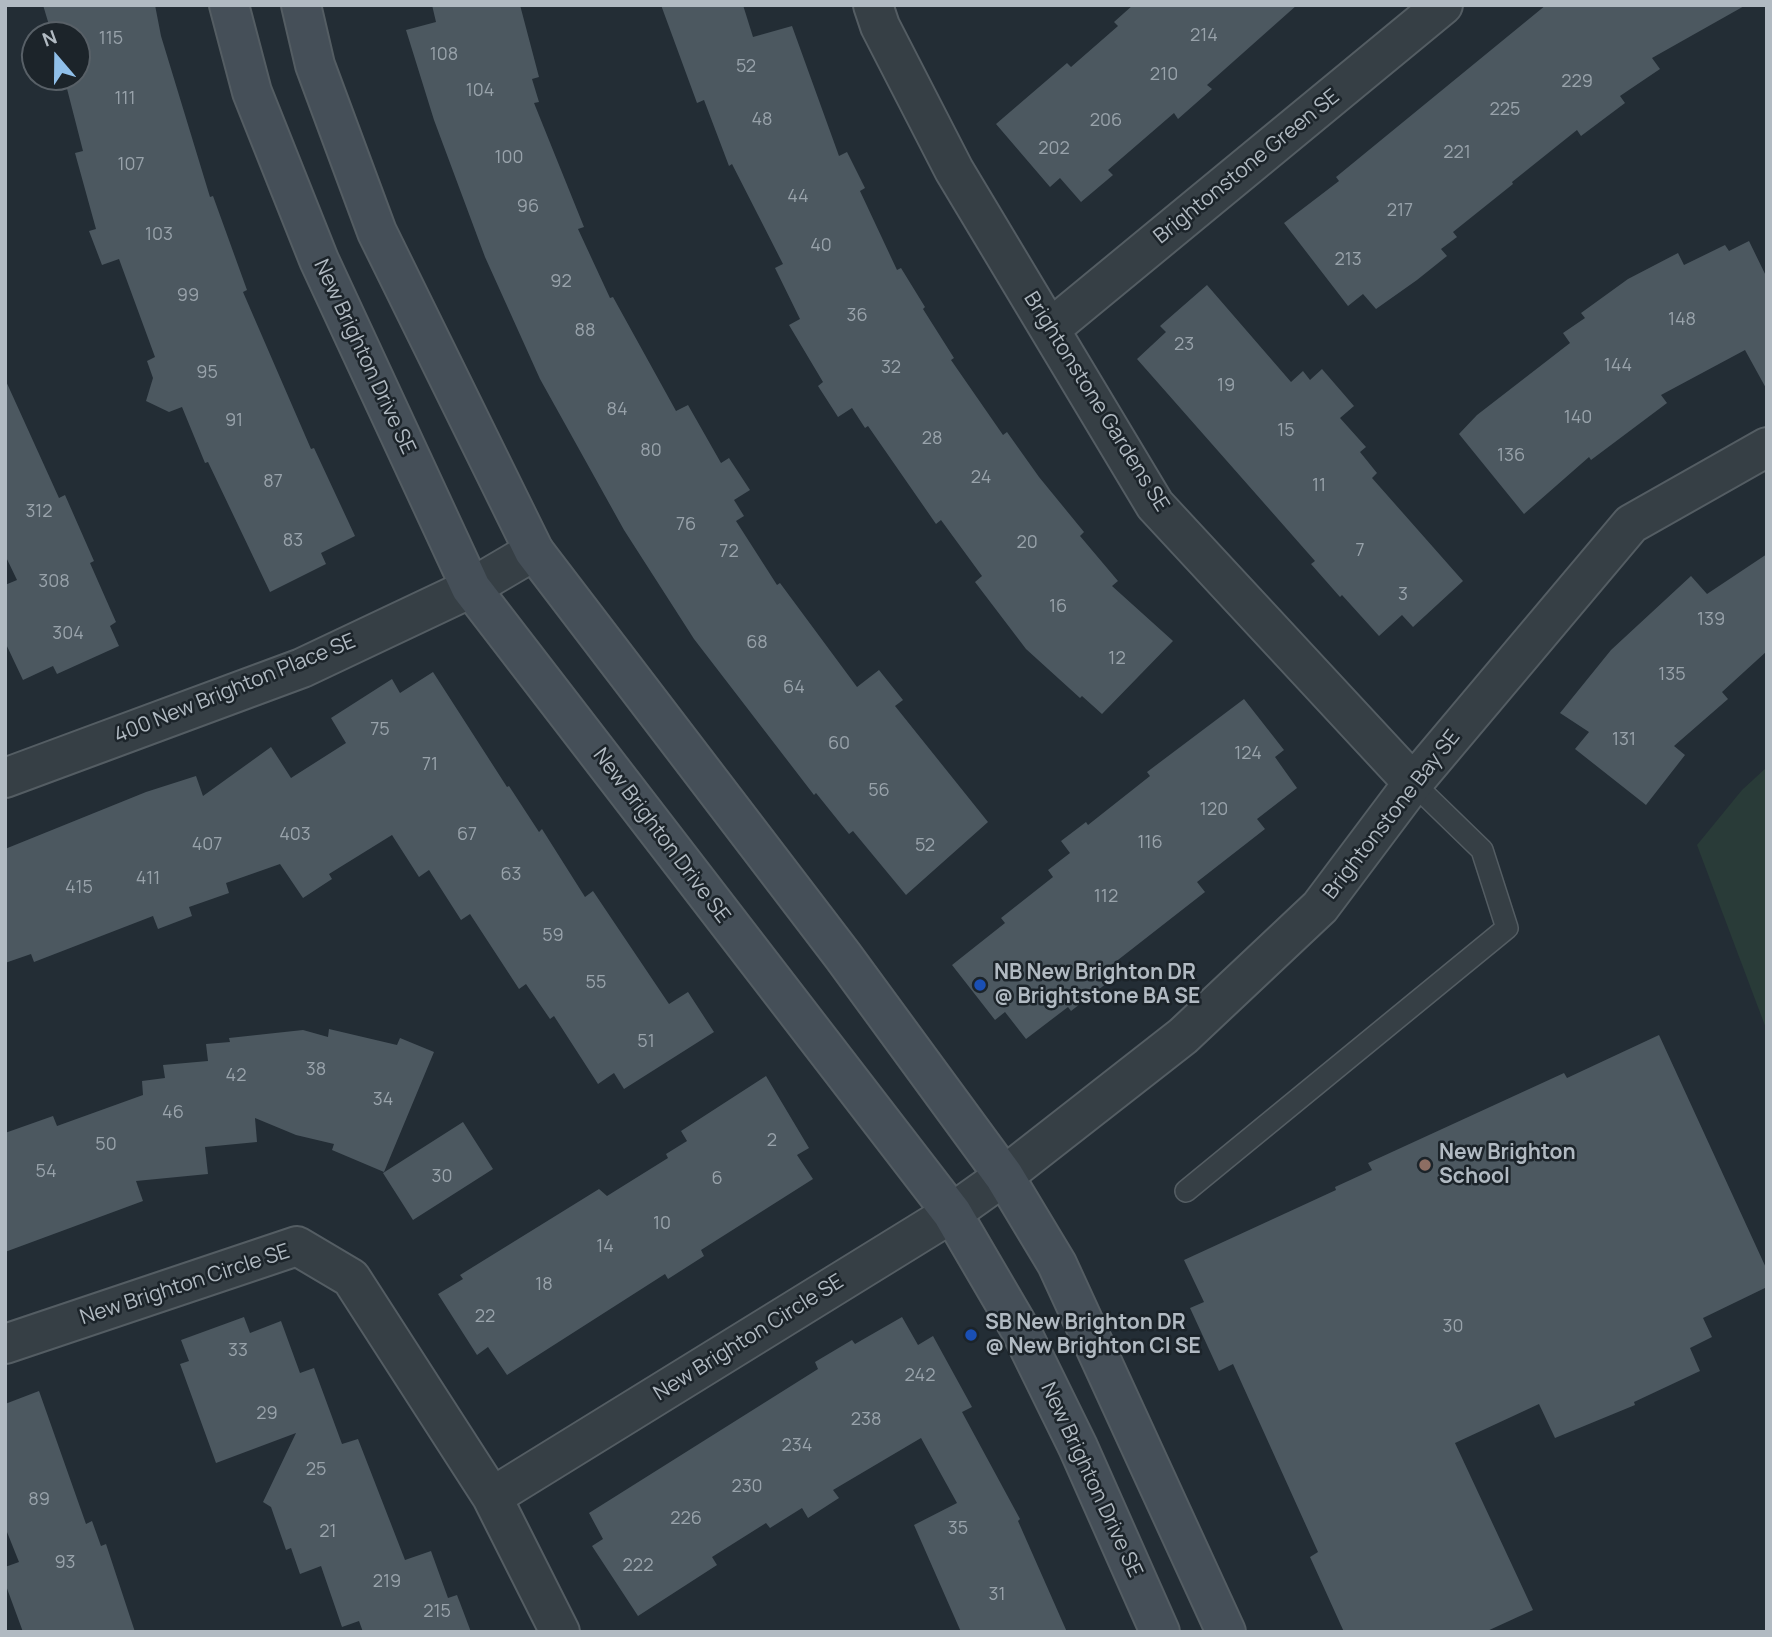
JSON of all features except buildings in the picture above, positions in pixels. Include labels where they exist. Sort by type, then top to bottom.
[{"type":"street","name":"New Brighton Drive SE","points":[[229,5],[253,92],[319,260],[471,588],[951,1213],[1021,1331],[1078,1447],[1160,1632]]},
{"type":"street","points":[[301,5],[315,65],[377,232],[534,551],[843,956],[1004,1176],[1057,1264],[1226,1632]]},
{"type":"street","name":"Brightonstone Gardens SE","points":[[873,5],[880,26],[954,170],[1155,505],[1413,783]]},
{"type":"street","name":"Brightonstone Green SE","points":[[1050,329],[1443,5]]},
{"type":"street","name":"Brightonstone Bay SE","points":[[1004,1176],[1184,1036],[1320,907],[1413,783],[1631,524],[1767,447]]},
{"type":"street","name":"400 New Brighton Place SE","points":[[5,778],[302,668],[471,588],[534,551]]},
{"type":"street","name":"New Brighton Circle SE","points":[[492,1497],[951,1213],[1004,1176]]},
{"type":"street","name":"New Brighton Circle SE","points":[[5,1344],[297,1246],[351,1278],[492,1497],[560,1632]]},
{"type":"lane","points":[[1186,1191],[1507,928],[1482,850],[1413,783]]},
{"type":"green space","points":[[1767,767],[1767,1031],[1697,845],[1742,790]]},
{"type":"place","name":"NB New Brighton DR @ Brightstone BA SE","points":[[980,985]]},
{"type":"place","name":"New Brighton School","points":[[1425,1165]]},
{"type":"place","name":"SB New Brighton DR @ New Brighton CI SE","points":[[971,1335]]}]
